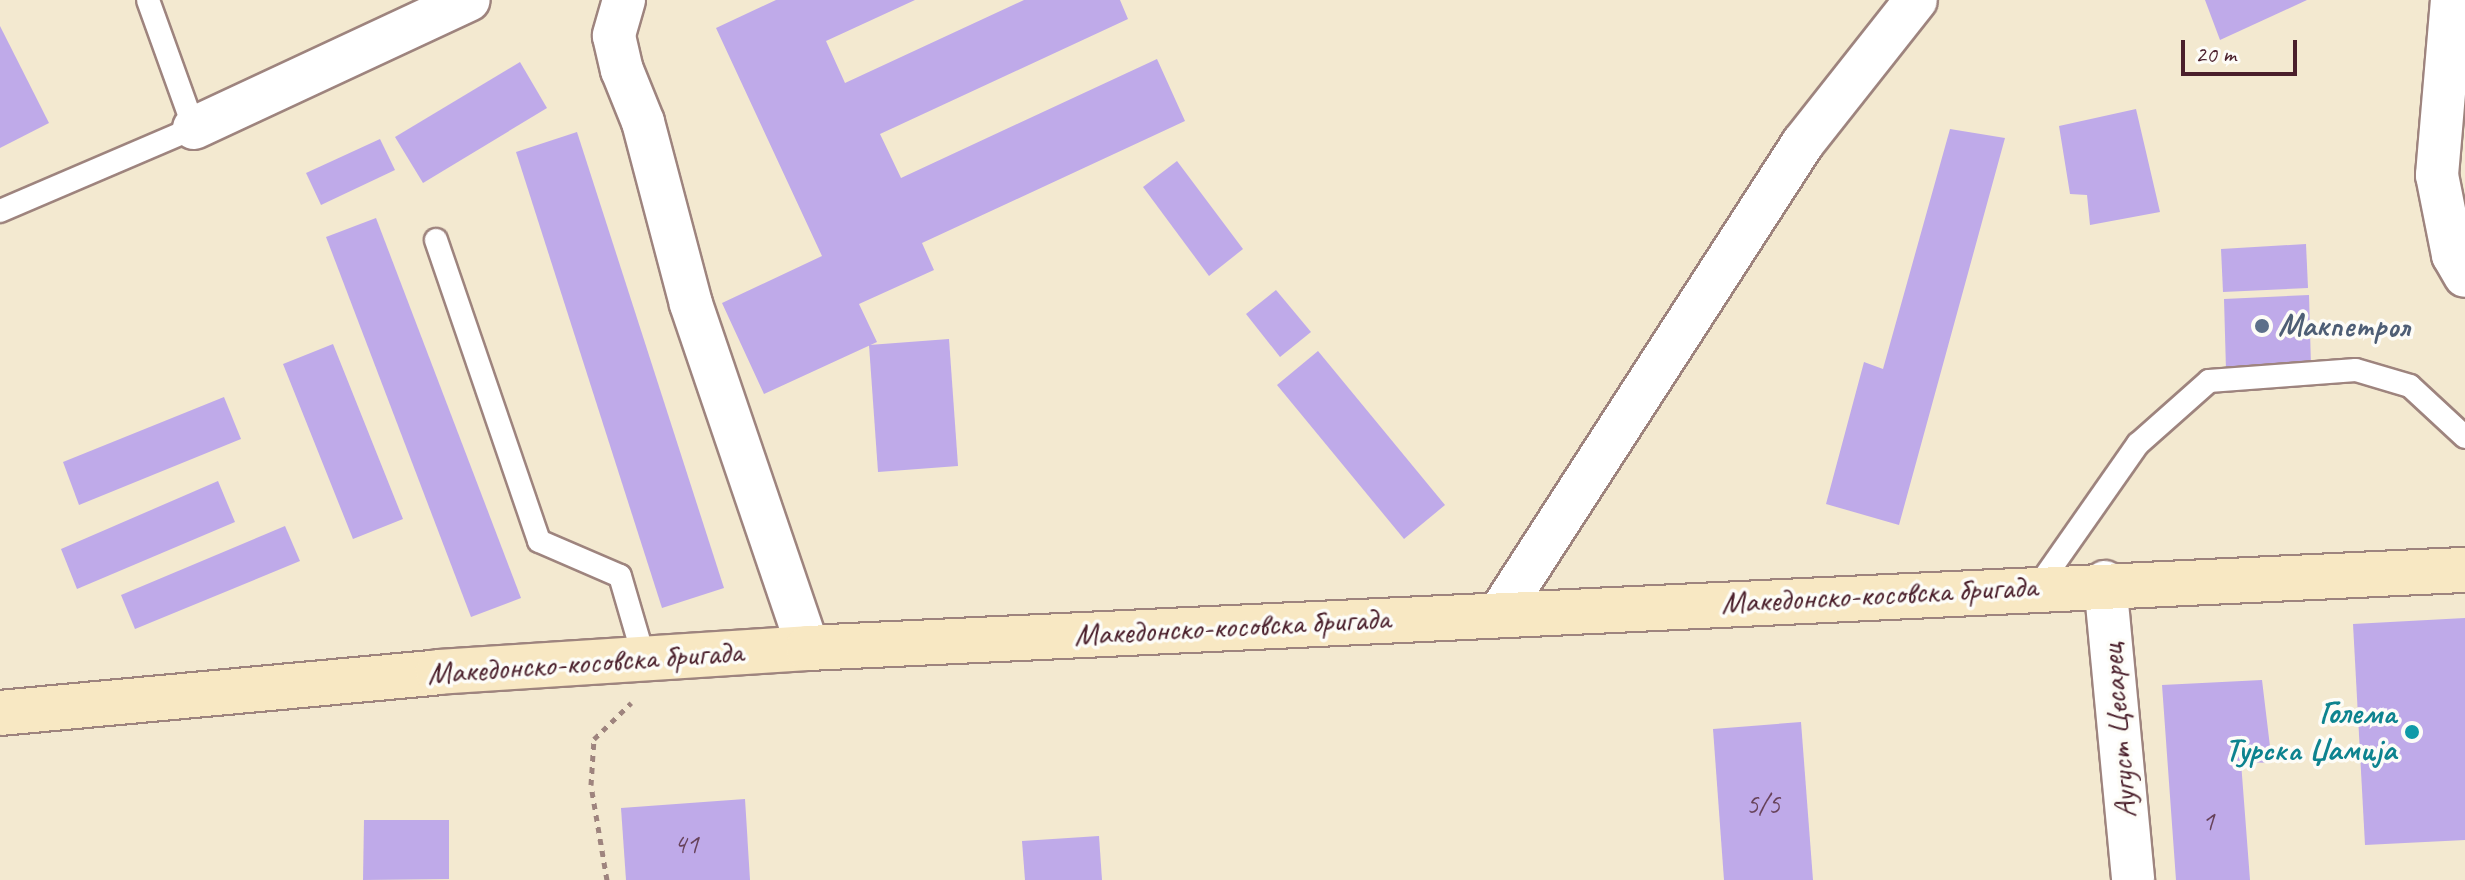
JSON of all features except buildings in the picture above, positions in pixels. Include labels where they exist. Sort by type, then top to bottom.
[{"type":"street","points":[[194,128],[469,0]]},
{"type":"street","points":[[624,0],[614,36],[622,70],[643,122],[691,304],[808,648]]},
{"type":"street","points":[[1501,611],[1803,143],[1916,0]]},
{"type":"street","points":[[2452,0],[2437,175],[2453,255],[2465,276]]},
{"type":"street","name":"Македонско-косовска бригада","points":[[0,713],[644,658],[808,648],[1501,611],[2037,588],[2105,582],[2465,570]]},
{"type":"street","name":"Аугуст Цесарец","points":[[2105,582],[2133,880]]},
{"type":"lane","points":[[0,211],[194,128],[148,0]]},
{"type":"lane","points":[[436,240],[539,541],[620,576],[644,658]]},
{"type":"lane","points":[[2037,588],[2138,444],[2209,381],[2356,370],[2410,386],[2465,437]]},
{"type":"path","points":[[607,880],[591,785],[594,739],[608,718],[688,656]]},
{"type":"place","name":"Макпетрол","points":[[2262,326]]},
{"type":"place","name":"Голема Турска Џамија","points":[[2412,732]]}]
